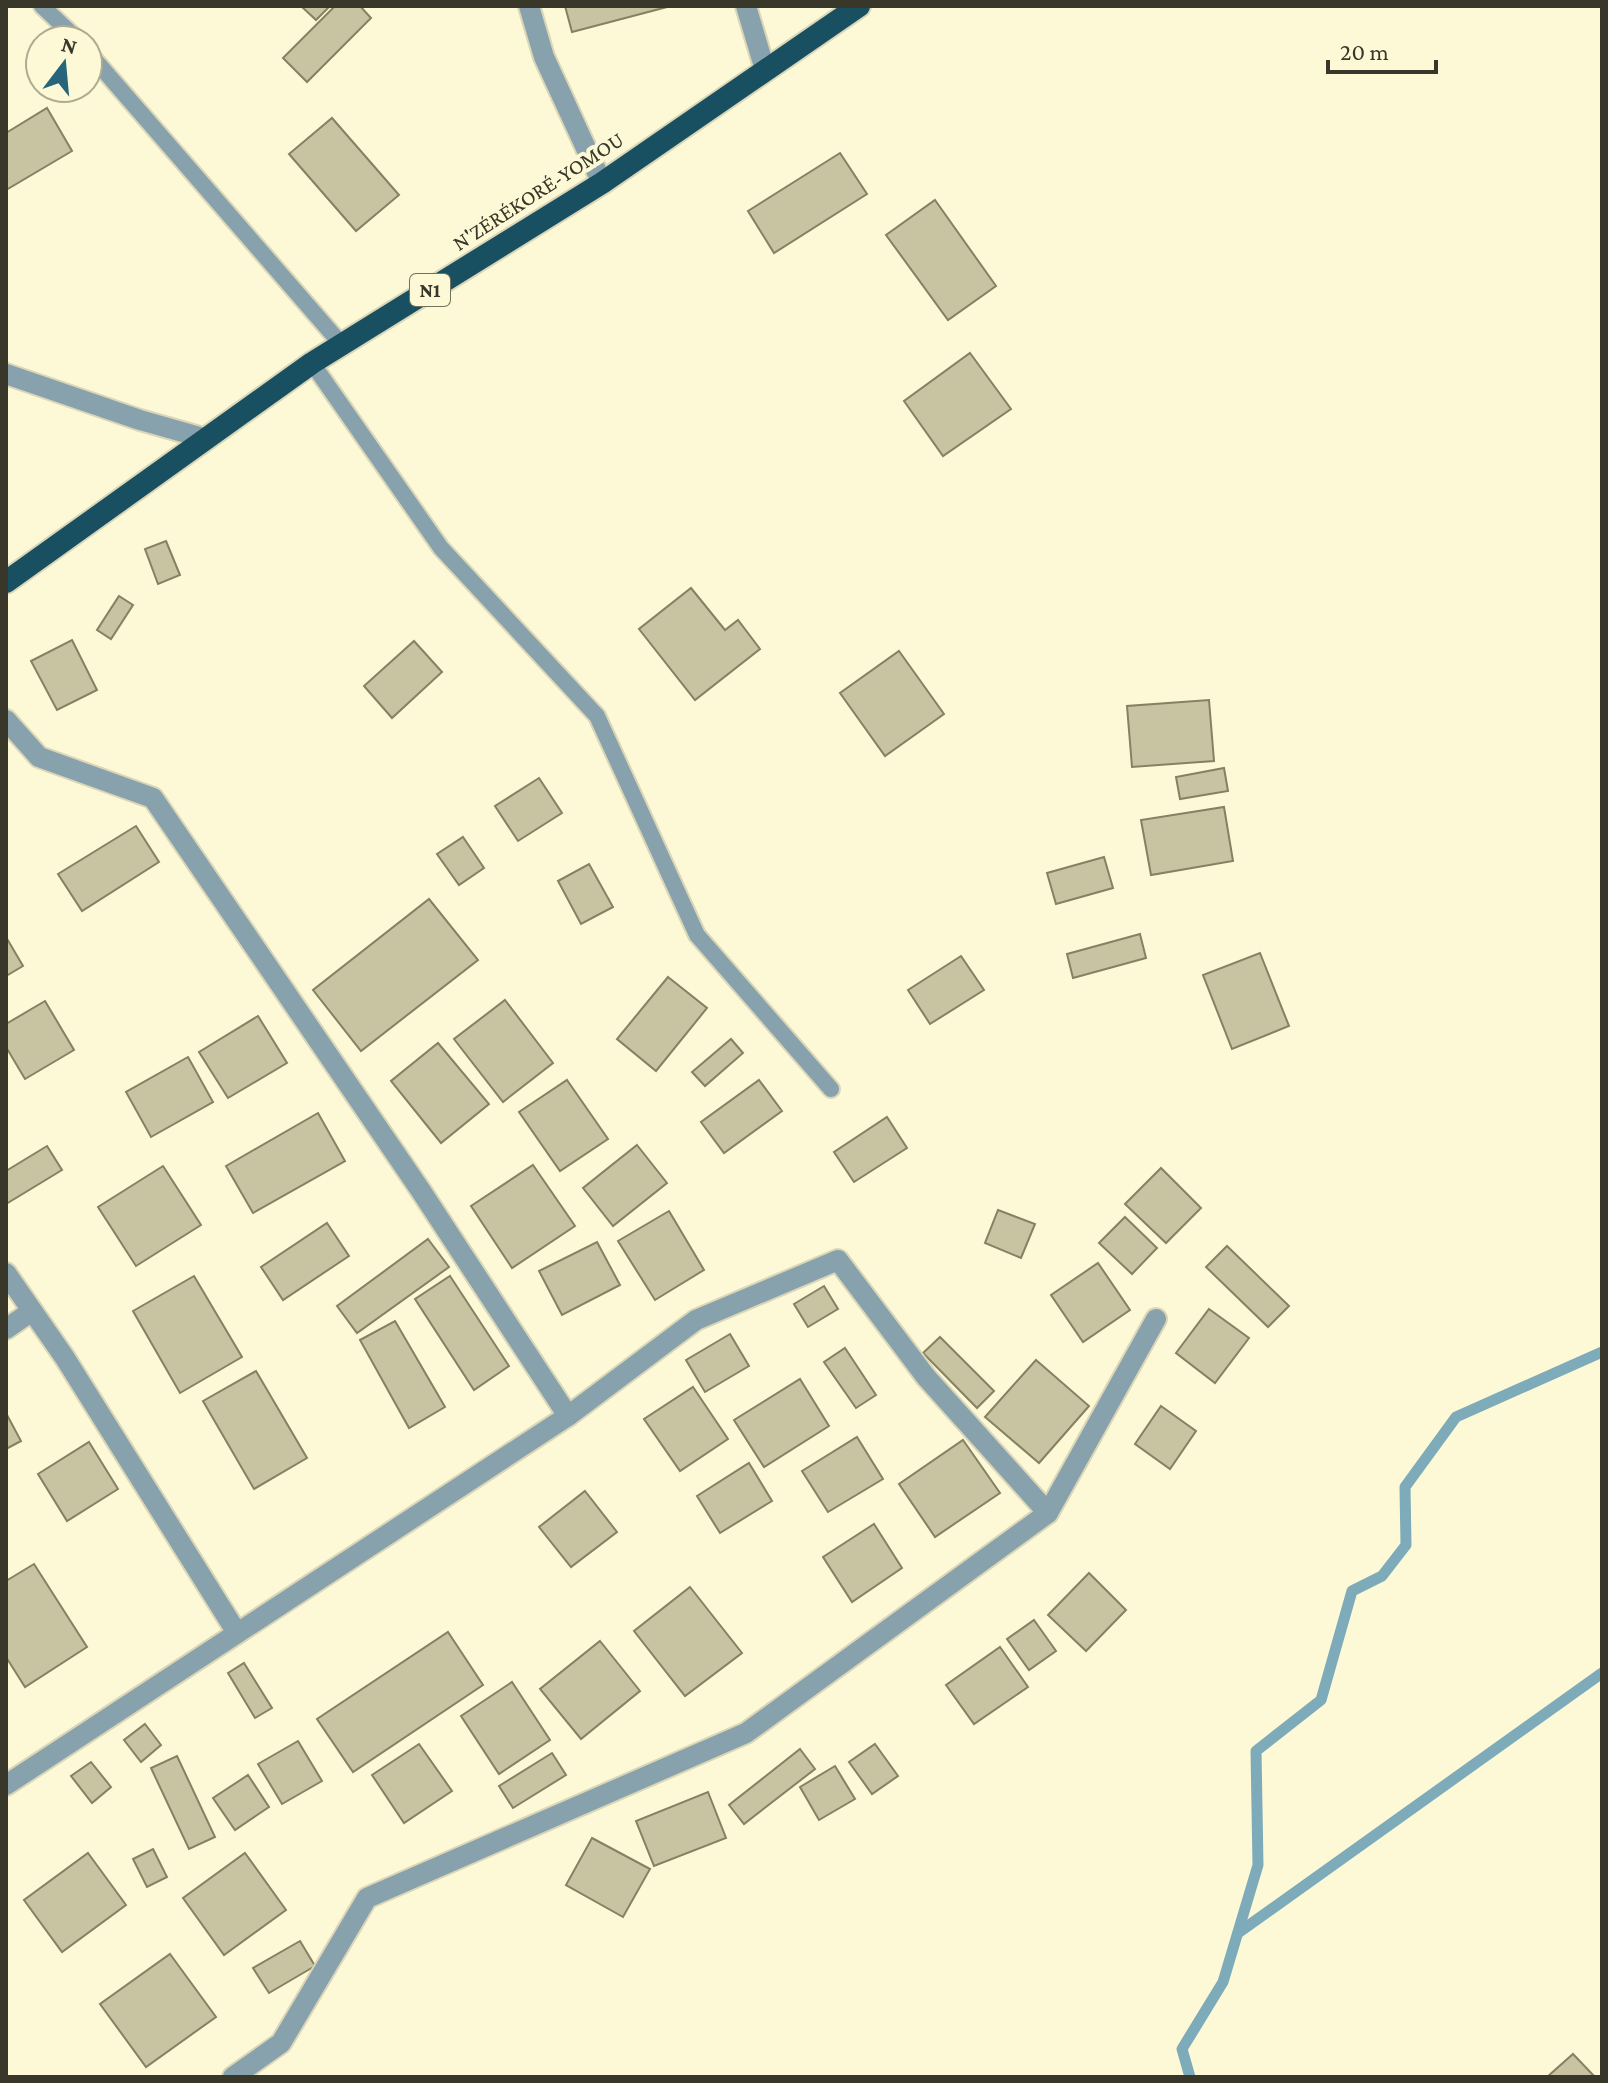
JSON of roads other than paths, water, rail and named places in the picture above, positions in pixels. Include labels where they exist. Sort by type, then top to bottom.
[{"type":"highway","name":"N'ZÉRÉKORÉ-YOMOU","points":[[6,582],[312,363],[602,183],[859,6]]},
{"type":"street","points":[[529,6],[544,57],[602,183]]},
{"type":"street","points":[[746,6],[765,70]]},
{"type":"street","points":[[6,374],[140,420],[207,439]]},
{"type":"street","points":[[6,720],[39,757],[153,798],[421,1191],[568,1416]]},
{"type":"street","points":[[6,1785],[568,1416],[696,1320],[838,1260],[926,1377],[1048,1513]]},
{"type":"street","points":[[6,1273],[237,1633]]},
{"type":"street","points":[[6,1329],[32,1311]]},
{"type":"street","points":[[233,2077],[281,2043],[367,1898],[746,1733],[1048,1513],[1156,1319]]},
{"type":"lane","points":[[42,6],[61,24]]},
{"type":"lane","points":[[104,70],[342,345]]},
{"type":"lane","points":[[312,363],[441,548],[597,716],[697,935],[831,1089]]},
{"type":"waterway","points":[[1190,2077],[1182,2049],[1223,1982],[1258,1865],[1256,1751],[1321,1700],[1352,1591],[1382,1576],[1406,1545],[1405,1487],[1456,1417],[1602,1352]]},
{"type":"waterway","points":[[1238,1933],[1602,1673]]}]
